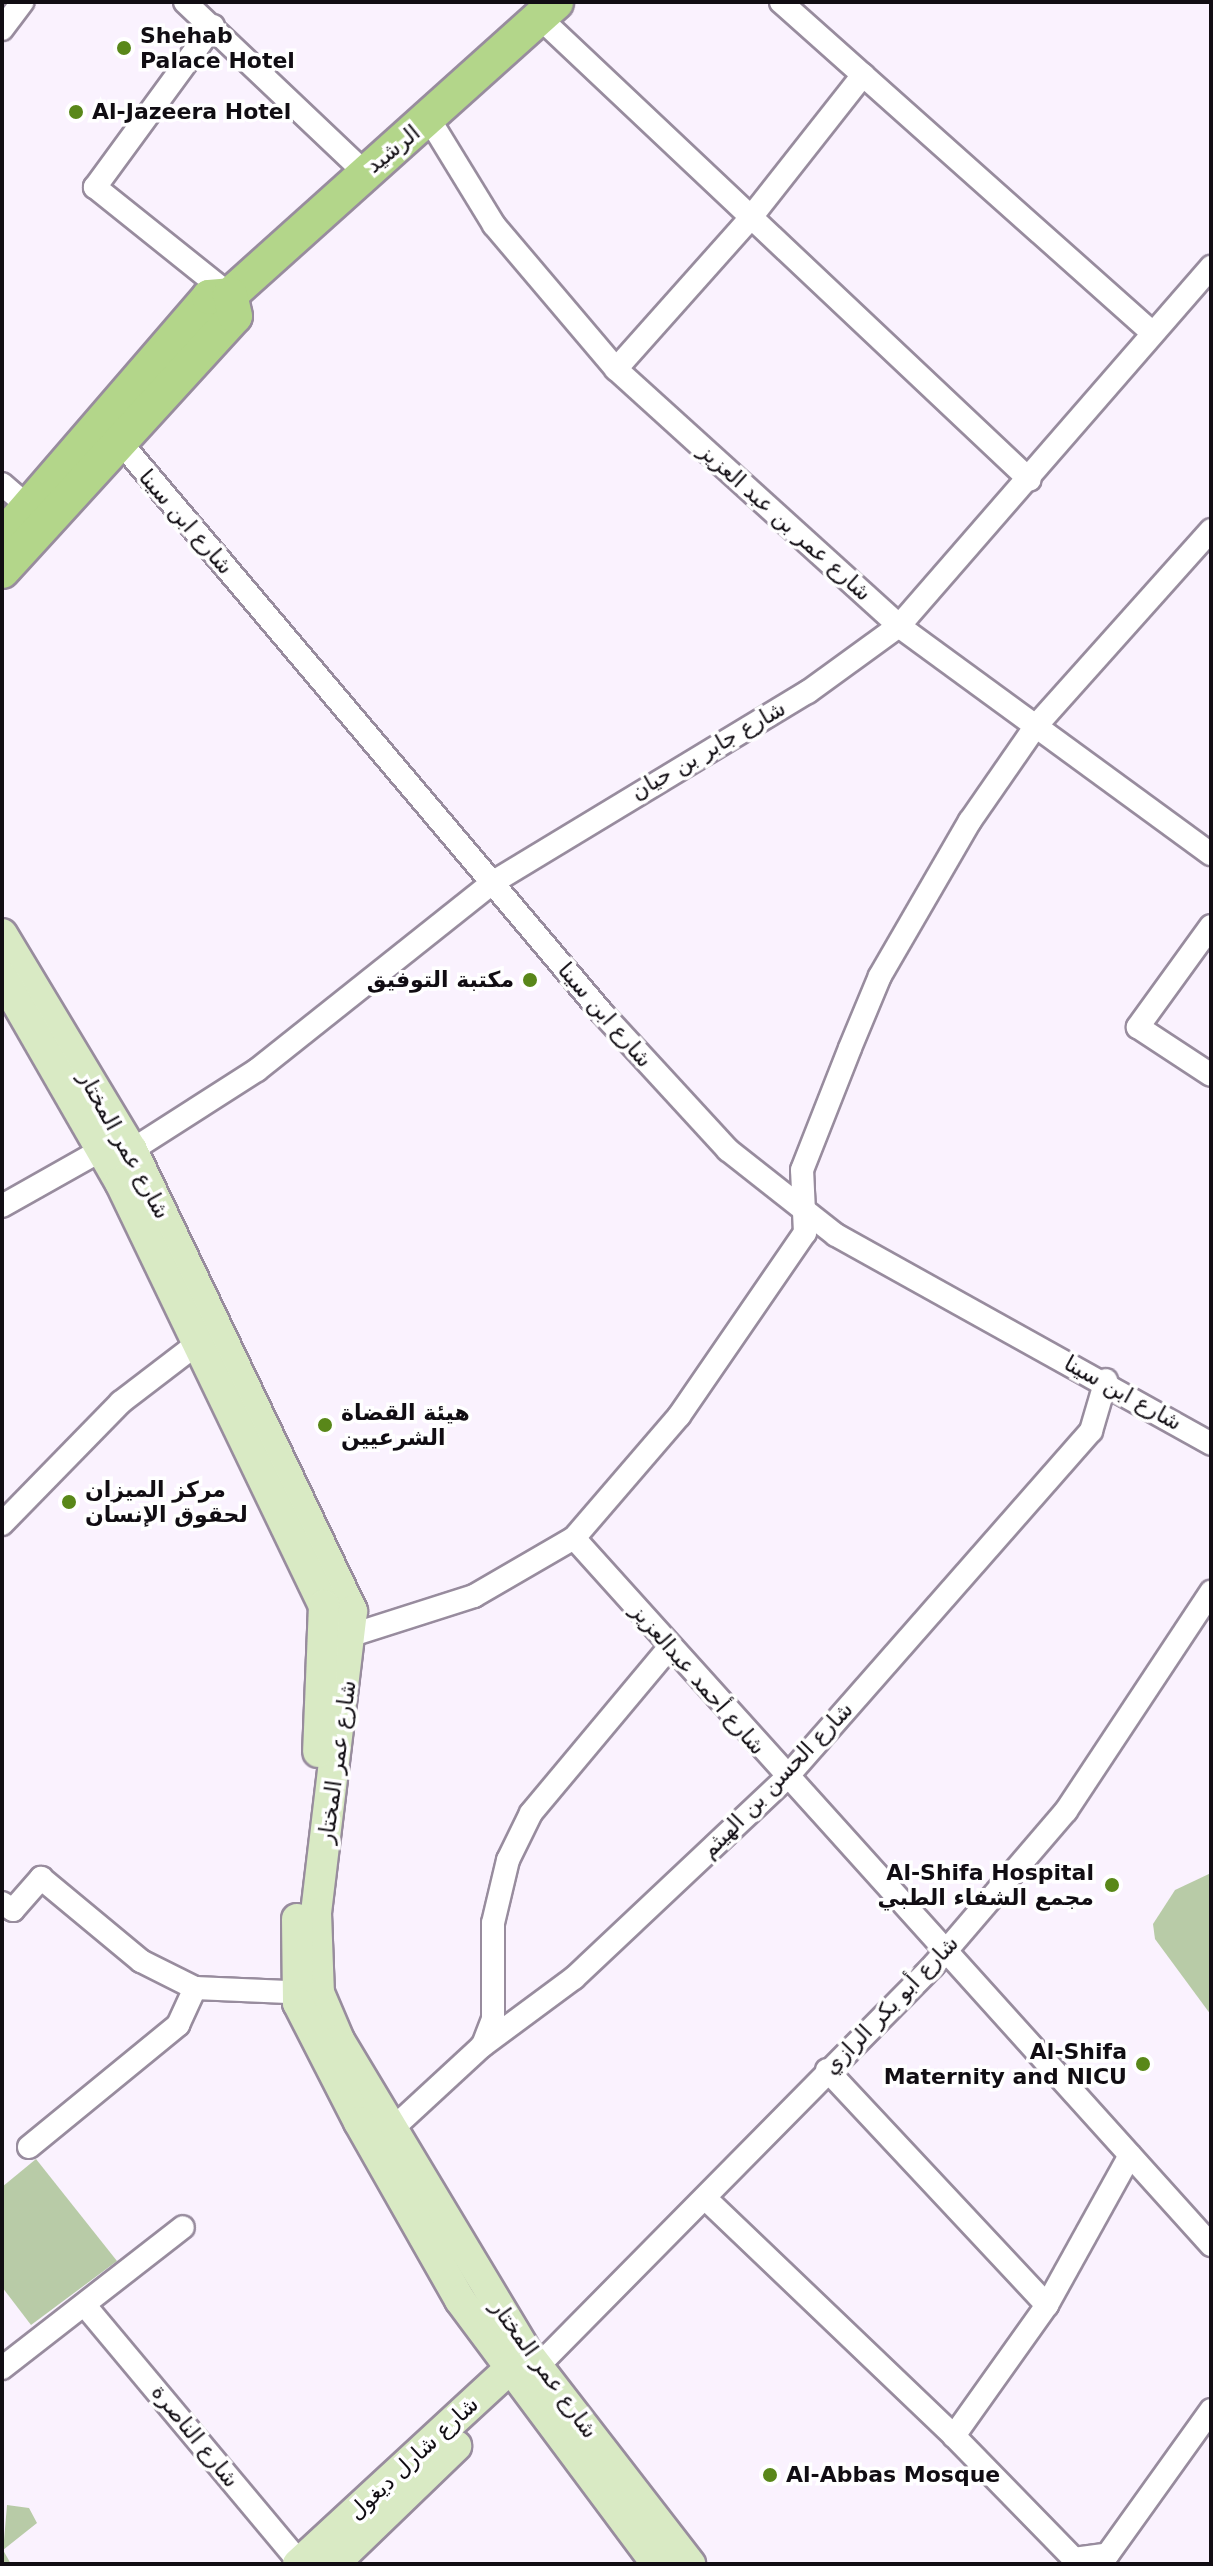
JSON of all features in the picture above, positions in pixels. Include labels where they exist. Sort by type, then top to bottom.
[{"type":"main road","name":"الرشيد","points":[[2,537],[209,297],[230,295],[548,10]]},
{"type":"main road","points":[[2,571],[235,316],[230,295]]},
{"type":"main road","name":"شارع عمر المختار","points":[[2,934],[120,1146],[208,1335],[324,1605],[322,1720],[296,1926],[307,1993],[359,2122],[529,2364],[690,2564]]},
{"type":"main road","name":"شارع عمر المختار","points":[[2,977],[120,1146]]},
{"type":"main road","name":"شارع عمر المختار","points":[[208,1335],[345,1590],[355,1634],[307,1993],[529,2364],[657,2564]]},
{"type":"main road","name":"شارع شارل ديغول","points":[[300,2563],[529,2364]]},
{"type":"main road","name":"شارع شارل ديغول","points":[[334,2564],[529,2364]]},
{"type":"street","points":[[2,29],[22,2]]},
{"type":"street","points":[[185,2],[364,172]]},
{"type":"street","points":[[781,2],[1153,333]]},
{"type":"street","points":[[548,10],[748,221],[1030,480]]},
{"type":"street","points":[[213,26],[95,187],[230,295]]},
{"type":"street","points":[[616,369],[748,221],[863,75]]},
{"type":"street","name":"شارع عمر بن عبد العزيز","points":[[429,119],[494,225],[616,369],[899,626],[1211,854]]},
{"type":"street","name":"شارع جابر بن حيان","points":[[2,1206],[120,1146],[257,1070],[492,883],[808,692],[899,626],[1030,480],[1211,267]]},
{"type":"street","name":"شارع ابن سينا","points":[[121,443],[492,883],[728,1150],[805,1216],[953,1306],[1106,1380],[1211,1444]]},
{"type":"street","points":[[2,484],[30,508]]},
{"type":"street","points":[[355,1634],[474,1596],[574,1538],[679,1416],[796,1249],[805,1216],[802,1170],[880,976],[970,821],[1035,727],[1211,530]]},
{"type":"street","points":[[1211,926],[1138,1027],[1211,1075]]},
{"type":"street","points":[[2,1524],[121,1402],[208,1335]]},
{"type":"street","name":"شارع الحسن بن الهيثم","points":[[390,2131],[482,2046],[574,1978],[786,1778],[1091,1431],[1106,1380]]},
{"type":"street","name":"شارع أحمد عبدالعزيز","points":[[574,1538],[786,1778],[1211,2245]]},
{"type":"street","name":"شارع أبو بكر الرازي","points":[[529,2364],[705,2198],[945,1952],[1066,1811],[1211,1592]]},
{"type":"street","points":[[482,2046],[493,2019],[493,1923],[508,1860],[531,1813],[670,1647]]},
{"type":"street","points":[[6,1911],[41,1878],[141,1961],[195,1988],[307,1993]]},
{"type":"street","points":[[29,2147],[178,2025],[195,1988]]},
{"type":"street","points":[[827,2070],[1047,2305]]},
{"type":"street","points":[[954,2436],[1047,2305],[1130,2155]]},
{"type":"street","points":[[705,2198],[954,2436],[1074,2559],[1086,2560],[1108,2554],[1211,2410]]},
{"type":"street","points":[[2,2368],[87,2308],[183,2227]]},
{"type":"street","name":"شارع الناصرة","points":[[87,2308],[300,2563]]},
{"type":"green space","points":[[1211,1873],[1211,2015],[1155,1939],[1153,1924],[1175,1890]]},
{"type":"green space","points":[[36,2159],[117,2261],[31,2325],[2,2287],[2,2187]]},
{"type":"green space","points":[[7,2505],[29,2508],[37,2523],[3,2550]]},
{"type":"green space","points":[[3,2550],[11,2564],[2,2564]]},
{"type":"place","name":"Shehab Palace Hotel","points":[[124,48]]},
{"type":"place","name":"Al-Jazeera Hotel","points":[[76,112]]},
{"type":"place","name":"مكتبة التوفيق","points":[[530,980]]},
{"type":"place","name":"هيئة القضاة الشرعيين","points":[[325,1425]]},
{"type":"place","name":"مركز الميزان لحقوق الإنسان","points":[[69,1502]]},
{"type":"place","name":"Al-Shifa Hospital مجمع الشفاء الطبي","points":[[1112,1885]]},
{"type":"place","name":"Al-Shifa Maternity and NICU","points":[[1143,2064]]},
{"type":"place","name":"Al-Abbas Mosque","points":[[770,2475]]}]
